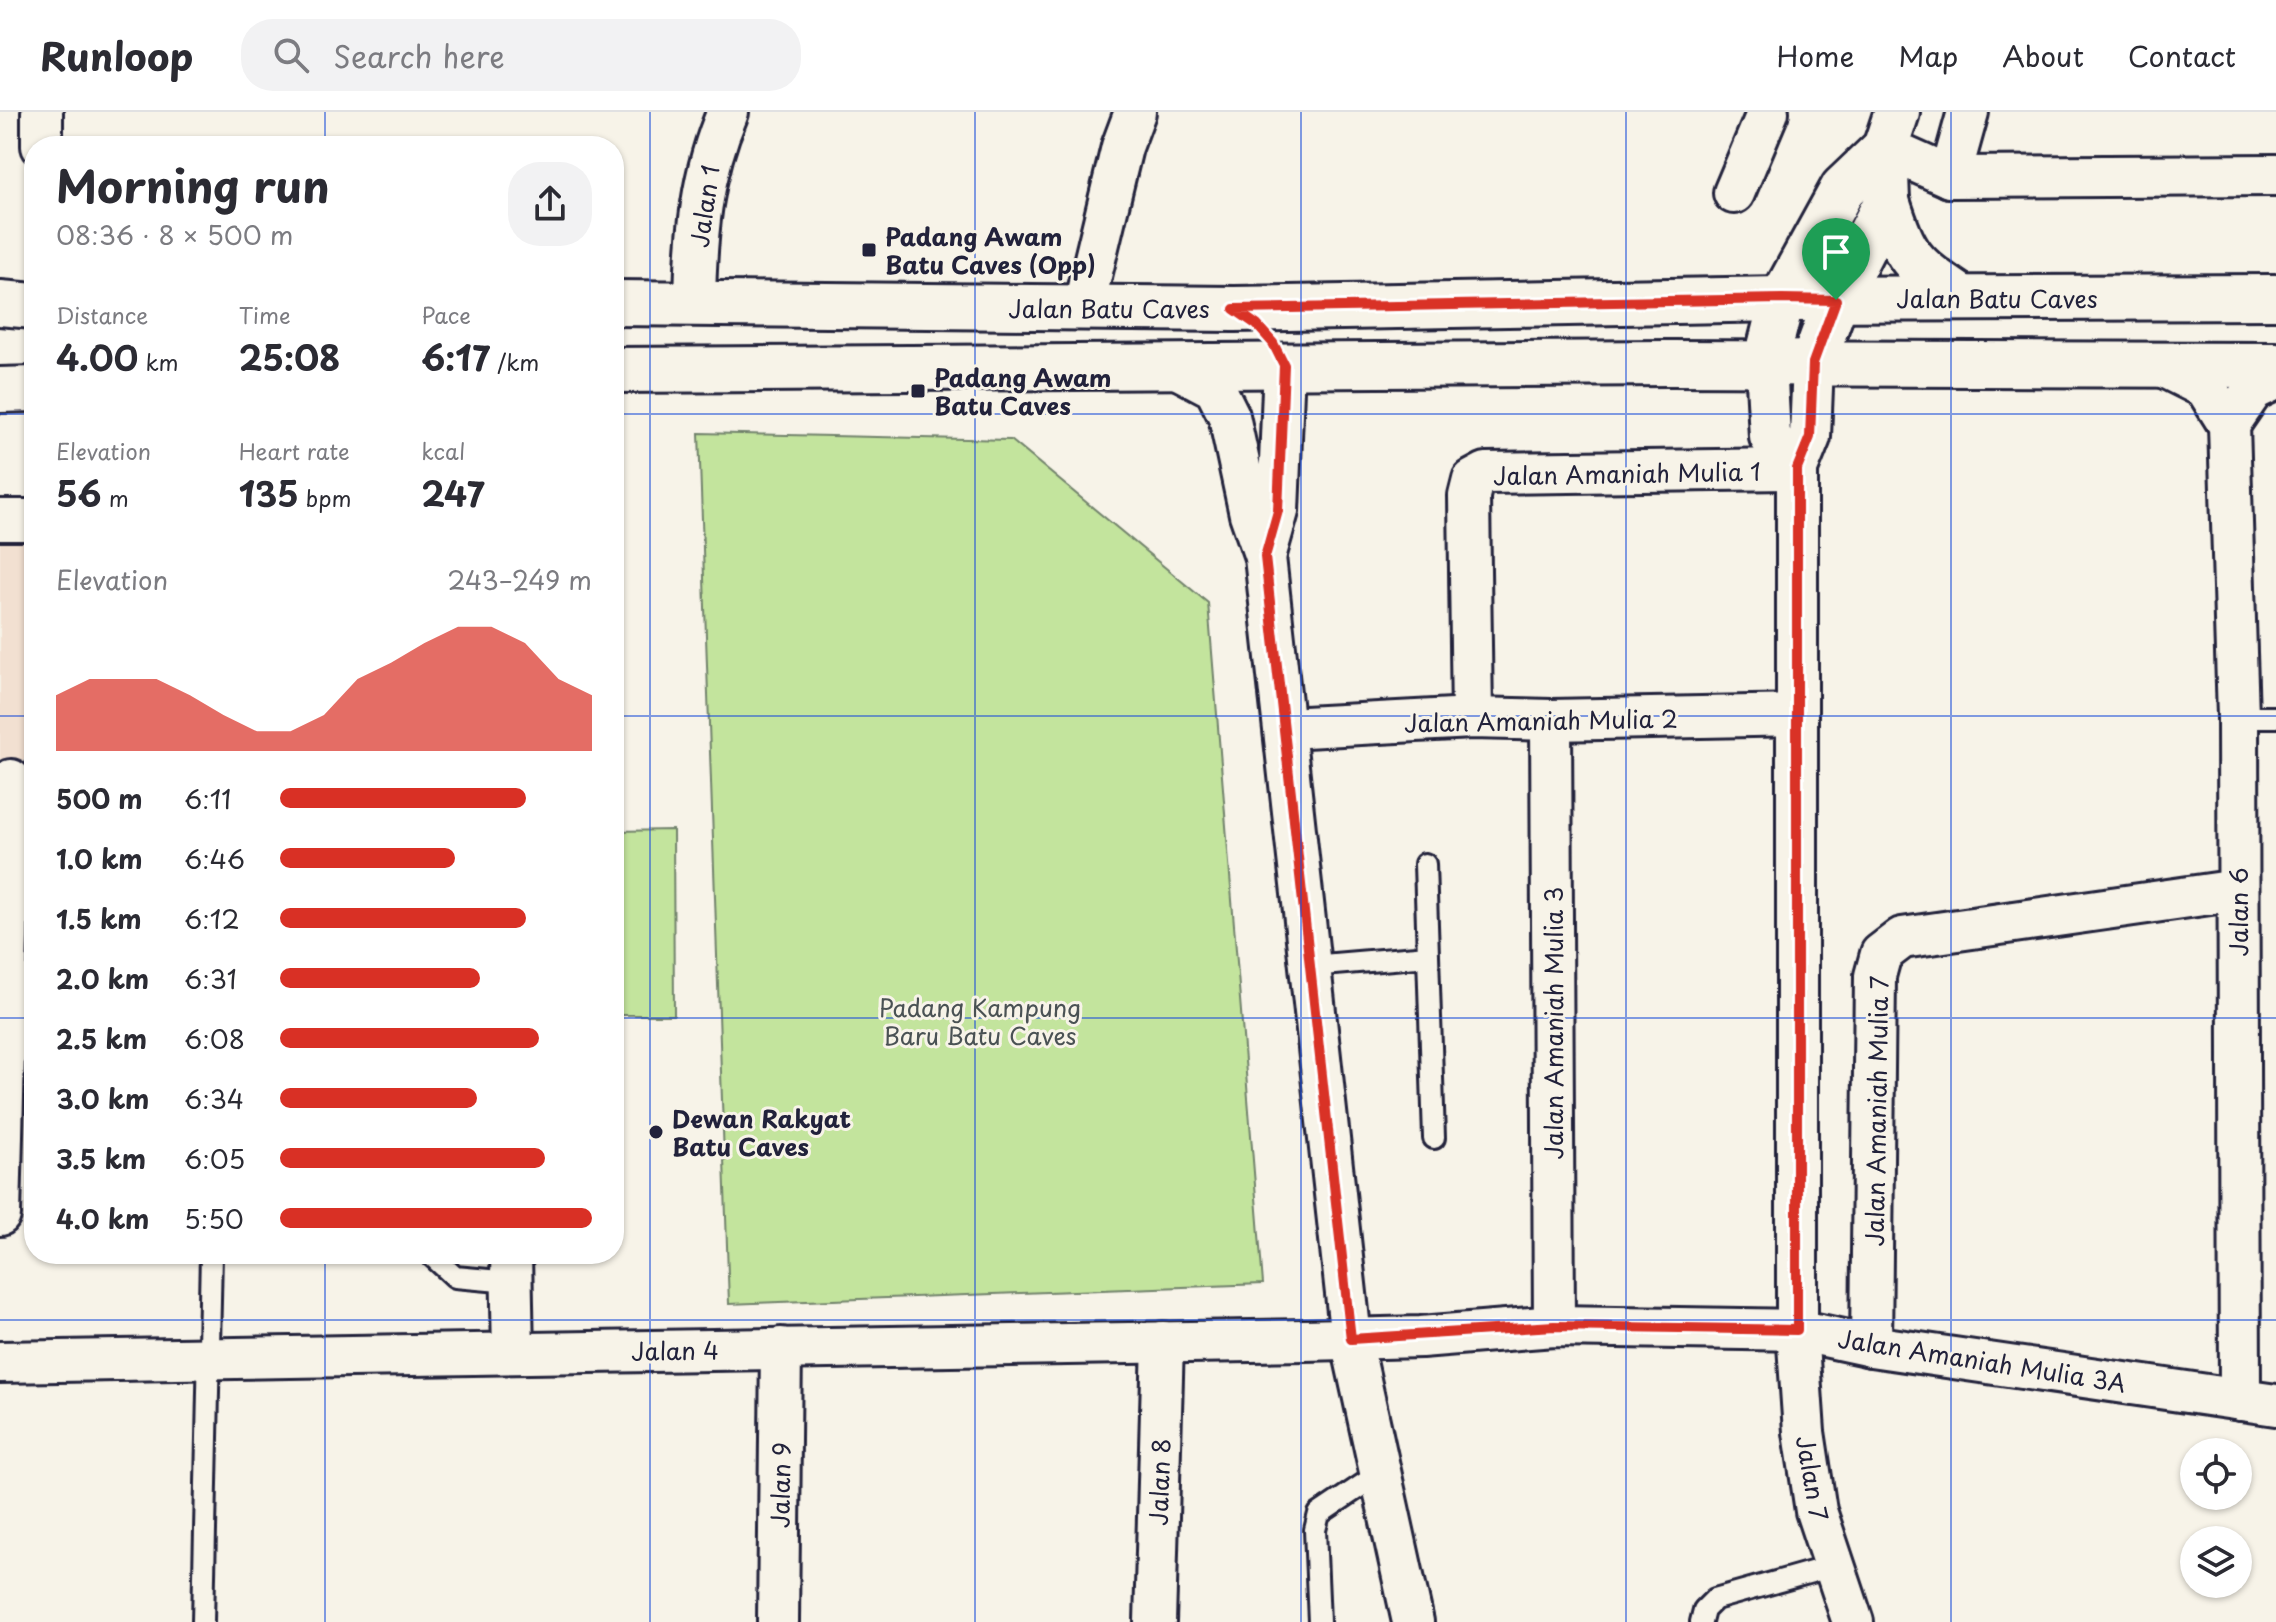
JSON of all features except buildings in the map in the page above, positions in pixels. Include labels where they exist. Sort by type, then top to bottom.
[{"type":"main road","points":[[1891,130],[1887,201],[1900,241],[1916,267],[1960,297]]},
{"type":"main road","points":[[1766,363],[1782,299],[1843,188],[1891,130]]},
{"type":"main road","points":[[1813,363],[1836,300],[1887,201]]},
{"type":"main road","name":"Jalan Batu Caves","points":[[624,303],[1234,309],[1782,299],[2276,297]]},
{"type":"main road","points":[[0,303],[24,305]]},
{"type":"main road","points":[[1234,309],[1257,325],[1273,343],[1284,365]]},
{"type":"main road","points":[[624,370],[1766,363],[2276,365]]},
{"type":"main road","points":[[0,390],[24,389]]},
{"type":"street","points":[[42,112],[42,136]]},
{"type":"street","name":"Jalan 1","points":[[695,303],[696,228],[712,149],[728,112]]},
{"type":"street","points":[[1083,309],[1119,161],[1135,112]]},
{"type":"street","points":[[1734,193],[1768,112]]},
{"type":"street","points":[[1950,177],[1968,112]]},
{"type":"street","points":[[1891,130],[1950,177],[2276,175]]},
{"type":"street","points":[[1766,363],[1770,437],[1797,469]]},
{"type":"street","name":"Jalan 7","points":[[1813,363],[1810,437],[1797,469],[1797,1330],[1804,1432],[1816,1511],[1853,1622]]},
{"type":"street","points":[[2158,364],[2206,388],[2229,425],[2253,390],[2276,379]]},
{"type":"street","points":[[1265,557],[1278,511],[1284,365]]},
{"type":"street","points":[[1175,367],[1215,388],[1229,416],[1250,514],[1265,557],[1351,1339],[1413,1622]]},
{"type":"street","points":[[0,409],[24,404]]},
{"type":"street","name":"Jalan 6","points":[[2229,425],[2257,717],[2238,890],[2258,1402]]},
{"type":"street","name":"Jalan Amaniah Mulia 1","points":[[1472,718],[1469,496],[1473,480],[1486,473],[1797,469]]},
{"type":"street","points":[[0,520],[24,520]]},
{"type":"street","name":"Jalan Amaniah Mulia 2","points":[[1286,728],[1472,718],[1551,720],[1797,715]]},
{"type":"street","name":"Jalan Amaniah Mulia 3","points":[[1551,720],[1554,1326]]},
{"type":"street","points":[[0,1215],[15,780]]},
{"type":"street","name":"Jalan Amaniah Mulia 7","points":[[1871,1346],[1875,976],[1881,954],[1902,938],[2238,890]]},
{"type":"street","points":[[511,1268],[513,1353]]},
{"type":"street","name":"Jalan Amaniah Mulia 3A","points":[[1351,1339],[1554,1326],[1797,1330],[1871,1346],[2258,1402]]},
{"type":"street","name":"Jalan 4","points":[[0,1362],[1351,1339]]},
{"type":"street","name":"Jalan 8","points":[[1155,1622],[1163,1342]]},
{"type":"street","name":"Jalan 9","points":[[778,1622],[781,1348]]},
{"type":"lane","points":[[1425,864],[1434,1138]]},
{"type":"lane","points":[[1311,966],[1428,956]]},
{"type":"lane","points":[[203,1622],[211,1264]]},
{"type":"lane","points":[[441,1264],[455,1277],[511,1268]]},
{"type":"lane","points":[[1319,1622],[1315,1530],[1319,1514],[1380,1473]]},
{"type":"lane","points":[[1701,1622],[1704,1610],[1715,1599],[1833,1566]]},
{"type":"shaded area","points":[[0,533],[24,533],[24,760],[0,760]]},
{"type":"green space","name":"Padang Kampung Baru Batu Caves","points":[[699,433],[1011,440],[1208,603],[1263,1284],[729,1304]]},
{"type":"green space","points":[[673,830],[674,1015],[624,1015],[624,831]]},
{"type":"place","name":"Padang Awam Batu Caves (Opp)","points":[[869,250]]},
{"type":"place","name":"Padang Awam Batu Caves","points":[[918,391]]},
{"type":"place","name":"Dewan Rakyat Batu Caves","points":[[656,1132]]},
{"type":"route","points":[[1836,300],[1813,363],[1810,437],[1797,469],[1797,1330],[1554,1326],[1421,1337],[1351,1339],[1265,557],[1278,511],[1284,365],[1273,343],[1257,325],[1234,309],[1836,300]]}]
